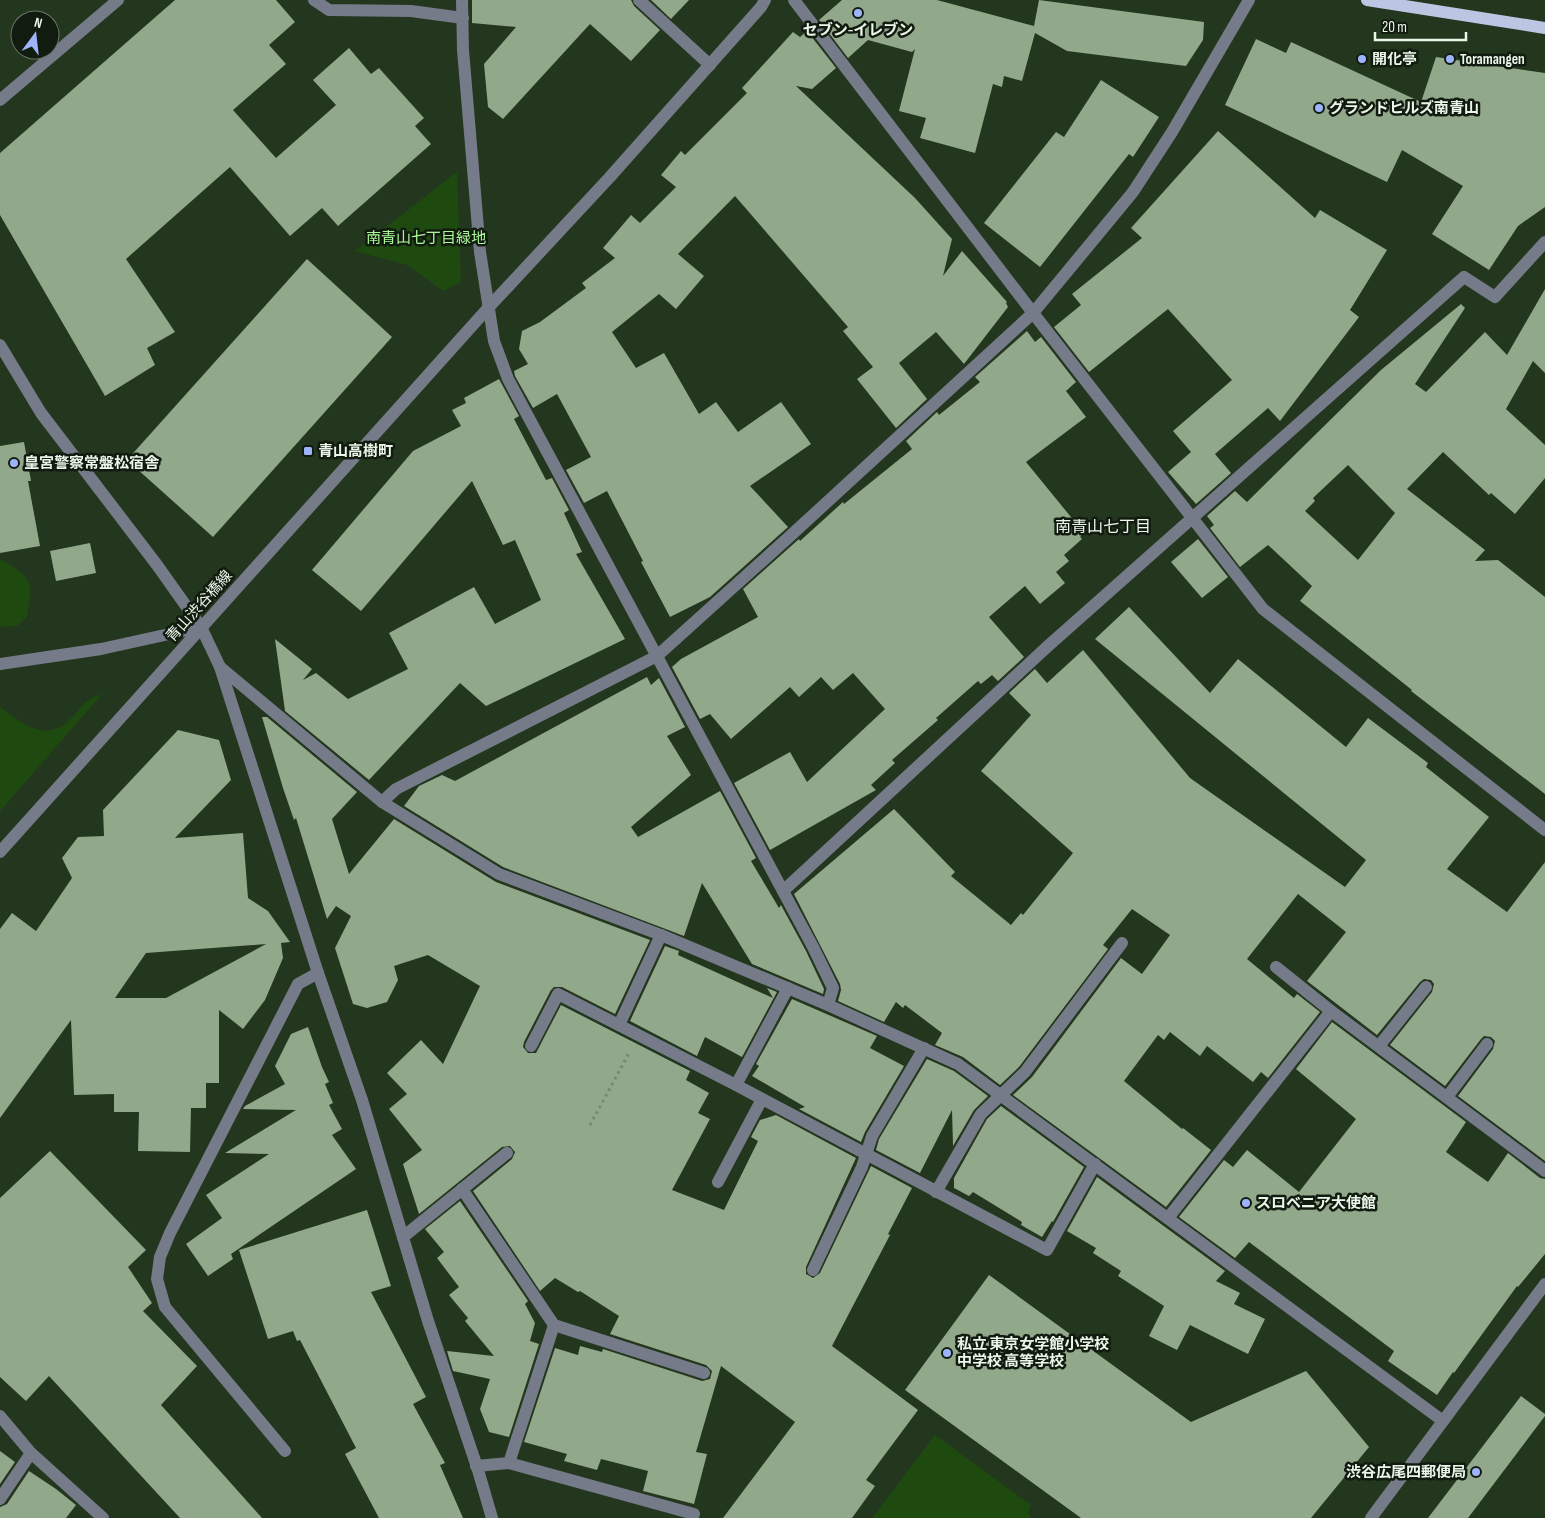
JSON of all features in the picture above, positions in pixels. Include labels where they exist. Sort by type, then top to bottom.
[{"type":"main road","points":[[1367,0],[1545,28]]},
{"type":"street","points":[[0,100],[118,0]]},
{"type":"street","points":[[314,0],[329,10],[411,11],[463,18]]},
{"type":"street","points":[[462,0],[463,50],[480,252],[494,341],[508,378],[833,988],[828,1005]]},
{"type":"street","points":[[638,0],[710,65]]},
{"type":"street","name":"青山渋谷橋線","points":[[0,852],[422,381],[609,178],[761,7],[765,0]]},
{"type":"street","points":[[794,0],[1033,313],[1264,609],[1545,830]]},
{"type":"street","points":[[382,802],[396,789],[657,656],[1033,313],[1133,192],[1172,132],[1249,0]]},
{"type":"street","points":[[783,891],[1048,646],[1464,277],[1495,297],[1545,243]]},
{"type":"street","points":[[0,345],[41,413],[157,565],[201,627],[220,667],[318,973],[362,1100],[428,1321],[492,1518]]},
{"type":"street","points":[[0,664],[101,649],[201,627]]},
{"type":"street","points":[[220,667],[382,802],[499,874],[661,935],[828,1005],[958,1064],[1443,1420]]},
{"type":"street","points":[[619,1025],[661,935]]},
{"type":"street","points":[[936,1192],[981,1114],[1025,1072],[1122,943]]},
{"type":"street","points":[[1276,967],[1545,1171]]},
{"type":"street","points":[[285,1450],[165,1307],[157,1279],[160,1258],[170,1233],[298,984],[318,973]]},
{"type":"street","points":[[1379,1046],[1426,987]]},
{"type":"street","points":[[736,1085],[788,988]]},
{"type":"street","points":[[531,1046],[558,994],[736,1085],[1047,1250],[1094,1164]]},
{"type":"street","points":[[1168,1218],[1331,1010]]},
{"type":"street","points":[[1447,1097],[1486,1044]]},
{"type":"street","points":[[813,1270],[862,1167],[872,1136],[924,1048]]},
{"type":"street","points":[[718,1182],[762,1099]]},
{"type":"street","points":[[403,1237],[507,1153]]},
{"type":"street","points":[[462,1189],[554,1325],[704,1373]]},
{"type":"street","points":[[1371,1518],[1545,1284]]},
{"type":"street","points":[[509,1463],[554,1325]]},
{"type":"street","points":[[0,1416],[32,1453],[104,1518]]},
{"type":"street","points":[[0,1499],[32,1453]]},
{"type":"street","points":[[476,1466],[509,1463],[694,1514]]},
{"type":"path","points":[[590,1126],[639,1035]]},
{"type":"green space","name":"南青山七丁目緑地","points":[[457,172],[461,282],[443,291],[407,265],[355,251]]},
{"type":"green space","points":[[0,559],[25,576],[30,588],[27,617],[17,626],[0,627]]},
{"type":"green space","points":[[102,694],[0,811],[0,707],[31,727],[49,730],[66,723],[85,703]]},
{"type":"green space","points":[[935,1435],[1031,1505],[1028,1513],[1031,1518],[872,1518]]},
{"type":"building","points":[[175,0],[276,0],[295,22],[269,45],[286,64],[233,110],[276,158],[336,105],[313,80],[349,48],[371,74],[379,68],[424,118],[415,126],[431,144],[338,226],[322,208],[290,236],[230,167],[126,259],[175,332],[147,348],[155,365],[105,396],[0,215],[0,153]]},
{"type":"building","points":[[472,0],[631,0],[634,6],[660,30],[631,61],[590,24],[503,119],[488,107],[484,64],[516,27],[472,23]]},
{"type":"building","points":[[651,0],[689,0],[671,19]]},
{"type":"building","points":[[842,0],[937,0],[1034,26],[1039,0],[1204,22],[1203,40],[1186,66],[1067,51],[1035,33],[1022,81],[1004,76],[1002,87],[993,84],[975,153],[920,138],[926,118],[899,111],[915,49],[912,52],[868,40],[848,58],[819,20]]},
{"type":"building","points":[[807,31],[836,68],[812,89],[796,86],[915,198],[952,239],[943,276],[962,251],[1007,302],[1008,307],[964,364],[936,332],[899,363],[927,399],[896,428],[857,379],[873,367],[843,331],[848,327],[735,196],[678,254],[704,276],[676,309],[659,294],[612,332],[636,368],[664,353],[699,414],[716,402],[738,432],[781,402],[811,444],[750,486],[788,527],[710,597],[670,617],[607,491],[584,503],[566,470],[591,457],[557,394],[533,408],[515,376],[514,371],[528,364],[519,349],[522,331],[540,322],[586,288],[582,283],[615,258],[603,248],[631,215],[640,223],[676,187],[661,175],[681,151],[685,155],[747,93],[742,88],[793,32],[800,37]]},
{"type":"building","points":[[1256,39],[1286,53],[1291,42],[1421,102],[1436,57],[1545,73],[1545,207],[1518,226],[1489,270],[1432,234],[1463,186],[1402,150],[1387,182],[1225,105]]},
{"type":"building","points":[[1101,80],[1159,117],[1133,157],[1129,154],[1040,267],[984,223],[1056,132],[1064,137]]},
{"type":"building","points":[[1218,131],[1315,218],[1320,210],[1387,250],[1350,310],[1359,317],[1280,421],[1268,408],[1215,454],[1231,473],[1196,504],[1168,472],[1191,452],[1173,431],[1232,380],[1168,309],[1089,372],[1054,327],[1081,305],[1072,294],[1142,238],[1131,228]]},
{"type":"building","points":[[307,259],[392,337],[213,537],[127,460]]},
{"type":"building","points":[[1545,289],[1545,373],[1533,361],[1506,409],[1545,445],[1545,478],[1515,514],[1491,493],[1489,495],[1443,452],[1407,489],[1485,550],[1475,561],[1498,560],[1545,597],[1545,794],[1411,691],[1300,601],[1312,586],[1268,545],[1240,567],[1210,528],[1214,525],[1207,516],[1235,491],[1247,502],[1381,370],[1461,304],[1465,308],[1415,384],[1426,392],[1485,332],[1507,355]],"holes":[[[1348,465],[1395,513],[1358,560],[1305,511],[1315,501],[1313,498]]]},
{"type":"building","points":[[1027,331],[1035,342],[1041,337],[1076,382],[1066,391],[1086,417],[1026,462],[1084,533],[1080,537],[1082,539],[1064,555],[1069,561],[1056,572],[1065,583],[1040,604],[1025,586],[989,617],[1024,657],[998,681],[992,675],[981,684],[978,681],[936,718],[938,720],[892,760],[895,763],[871,785],[876,790],[770,850],[734,783],[790,752],[807,782],[885,709],[853,673],[833,690],[821,677],[799,697],[790,687],[731,739],[710,714],[700,719],[672,667],[681,659],[758,617],[743,589],[843,502],[844,504],[912,449],[906,441],[937,412],[939,415],[980,382],[975,377]]},
{"type":"building","points":[[499,379],[519,416],[514,419],[546,480],[552,478],[569,510],[564,513],[582,552],[576,554],[625,639],[486,706],[460,683],[369,780],[285,711],[275,639],[312,669],[303,680],[316,673],[348,699],[408,669],[389,633],[474,587],[495,624],[541,600],[515,540],[503,545],[472,481],[361,611],[312,570],[413,451],[461,426],[452,410],[466,403],[464,398]]},
{"type":"building","points":[[24,442],[31,481],[28,481],[40,546],[0,553],[0,446]]},
{"type":"building","points":[[1198,539],[1228,577],[1202,598],[1171,562]]},
{"type":"building","points":[[90,543],[96,573],[56,581],[50,551]]},
{"type":"building","points":[[1129,607],[1210,693],[1238,659],[1346,747],[1368,718],[1428,763],[1426,767],[1489,817],[1447,869],[1507,912],[1545,862],[1545,1161],[1458,1096],[1493,1049],[1495,1041],[1491,1037],[1484,1036],[1481,1039],[1445,1086],[1390,1045],[1432,992],[1434,984],[1431,980],[1424,979],[1420,982],[1377,1035],[1307,981],[1346,932],[1298,894],[1247,959],[1294,998],[1297,994],[1320,1012],[1268,1078],[1261,1072],[1253,1082],[1207,1046],[1200,1056],[1170,1032],[1164,1040],[1158,1035],[1124,1081],[1182,1129],[1211,1150],[1166,1207],[1013,1095],[1032,1077],[1121,958],[1142,974],[1170,935],[1132,909],[1103,945],[1108,949],[1019,1067],[1000,1085],[963,1057],[935,1045],[942,1033],[905,1005],[903,1008],[896,1002],[884,1022],[838,1001],[841,990],[840,984],[794,894],[894,809],[955,872],[951,876],[1011,925],[1021,913],[1023,915],[1073,853],[981,771],[1031,715],[1009,693],[1035,669],[1047,683],[1083,650],[1190,778],[1345,887],[1366,860],[1095,639]]},
{"type":"building","points":[[647,677],[651,685],[659,678],[685,727],[667,736],[691,775],[631,827],[638,837],[720,791],[756,858],[751,861],[779,908],[781,905],[806,951],[824,989],[823,994],[752,964],[702,883],[684,936],[503,867],[404,806],[419,786],[442,775],[455,781]]},
{"type":"building","points":[[262,717],[267,717],[357,792],[332,819],[349,874],[394,819],[496,882],[650,940],[615,1014],[562,987],[554,987],[523,1047],[528,1053],[536,1053],[561,1005],[690,1071],[686,1080],[709,1093],[698,1113],[710,1119],[672,1190],[724,1210],[758,1141],[751,1137],[760,1120],[776,1115],[856,1158],[806,1267],[806,1274],[813,1278],[820,1273],[871,1166],[912,1188],[888,1234],[890,1235],[832,1346],[918,1410],[866,1480],[875,1486],[852,1518],[723,1518],[795,1422],[721,1366],[696,1452],[707,1454],[694,1504],[643,1491],[648,1471],[601,1459],[597,1470],[564,1461],[567,1454],[524,1442],[555,1348],[578,1355],[580,1346],[602,1352],[603,1349],[702,1381],[710,1379],[712,1371],[706,1365],[610,1334],[619,1316],[580,1291],[578,1292],[555,1278],[540,1291],[473,1191],[512,1159],[515,1152],[510,1146],[502,1147],[419,1214],[403,1164],[422,1150],[389,1109],[407,1094],[387,1073],[421,1040],[443,1064],[480,986],[428,955],[394,966],[398,980],[387,1002],[367,1008],[353,1004],[335,948],[351,916],[336,906],[327,919],[296,818],[294,820],[283,788]]},
{"type":"building","points":[[178,730],[219,740],[231,780],[175,838],[243,833],[248,898],[268,911],[290,942],[281,943],[283,958],[265,1000],[243,1029],[219,1010],[219,1083],[206,1083],[206,1108],[191,1108],[190,1152],[138,1151],[139,1112],[114,1112],[114,1094],[74,1095],[71,1020],[0,1118],[0,929],[12,913],[36,931],[72,878],[62,858],[78,837],[104,836],[103,810]],"holes":[[[266,944],[166,998],[115,998],[146,953]]]},
{"type":"building","points":[[665,946],[679,951],[678,955],[773,998],[767,988],[777,992],[742,1057],[705,1037],[697,1056],[630,1021]]},
{"type":"building","points":[[792,999],[877,1036],[870,1048],[904,1066],[861,1142],[799,1109],[805,1107],[752,1076],[759,1066],[756,1064]]},
{"type":"building","points":[[1332,1022],[1466,1122],[1446,1152],[1488,1182],[1508,1153],[1540,1178],[1545,1179],[1545,1254],[1517,1286],[1437,1395],[1388,1361],[1394,1351],[1249,1242],[1235,1258],[1179,1217],[1224,1160],[1233,1167],[1247,1150],[1299,1192],[1356,1119],[1296,1069]]},
{"type":"building","points":[[308,1027],[329,1082],[325,1084],[333,1103],[329,1105],[342,1129],[332,1135],[356,1169],[231,1254],[233,1259],[208,1276],[186,1244],[222,1218],[206,1195],[269,1154],[225,1153],[296,1110],[243,1109],[245,1106],[285,1084],[275,1066],[291,1034]]},
{"type":"building","points":[[927,1059],[954,1071],[988,1096],[974,1110],[953,1146],[952,1110],[920,1173],[876,1150],[879,1139]]},
{"type":"building","points":[[1001,1106],[1084,1167],[1053,1222],[1042,1237],[1021,1225],[1022,1222],[973,1192],[969,1196],[954,1188],[954,1178],[987,1119]]},
{"type":"building","points":[[50,1151],[146,1250],[128,1267],[152,1303],[143,1311],[197,1366],[161,1405],[262,1518],[180,1518],[49,1376],[26,1401],[0,1377],[0,1198]]},
{"type":"building","points":[[1097,1177],[1225,1271],[1216,1281],[1240,1293],[1234,1304],[1265,1319],[1248,1354],[1190,1325],[1177,1350],[1149,1336],[1164,1306],[1118,1276],[1121,1271],[1093,1253],[1096,1248],[1067,1231]]},
{"type":"building","points":[[460,1201],[528,1301],[525,1304],[535,1323],[530,1341],[539,1344],[509,1437],[489,1432],[480,1409],[490,1379],[453,1371],[447,1351],[494,1356],[465,1321],[468,1318],[449,1295],[459,1287],[437,1258],[444,1252],[425,1229]]},
{"type":"building","points":[[367,1210],[391,1286],[371,1292],[426,1397],[413,1404],[445,1463],[440,1465],[463,1518],[379,1518],[345,1454],[356,1448],[300,1340],[297,1341],[293,1331],[268,1339],[239,1250]]},
{"type":"building","points":[[989,1275],[1191,1422],[1306,1371],[1369,1447],[1311,1518],[1081,1518],[905,1390]]},
{"type":"building","points":[[1521,1396],[1545,1414],[1545,1416],[1468,1518],[1428,1518]]},
{"type":"building","points":[[0,1451],[15,1462],[0,1484]]},
{"type":"building","points":[[29,1471],[76,1505],[66,1518],[0,1518],[0,1507],[7,1504]]},
{"type":"place","name":"セブン-イレブン","points":[[858,13]]},
{"type":"place","name":"開化亭","points":[[1362,59]]},
{"type":"place","name":"Toramangen","points":[[1450,59]]},
{"type":"place","name":"グランドヒルズ南青山","points":[[1319,108]]},
{"type":"place","name":"青山高樹町","points":[[308,451]]},
{"type":"place","name":"皇宮警察常盤松宿舎","points":[[14,463]]},
{"type":"place","name":"スロベニア大使館","points":[[1246,1203]]},
{"type":"place","name":"私立 東京女学館小学校 中学校 高等学校","points":[[947,1353]]},
{"type":"place","name":"渋谷広尾四郵便局","points":[[1476,1472]]},
{"type":"district","name":"南青山七丁目","points":[[1103,526]]}]
